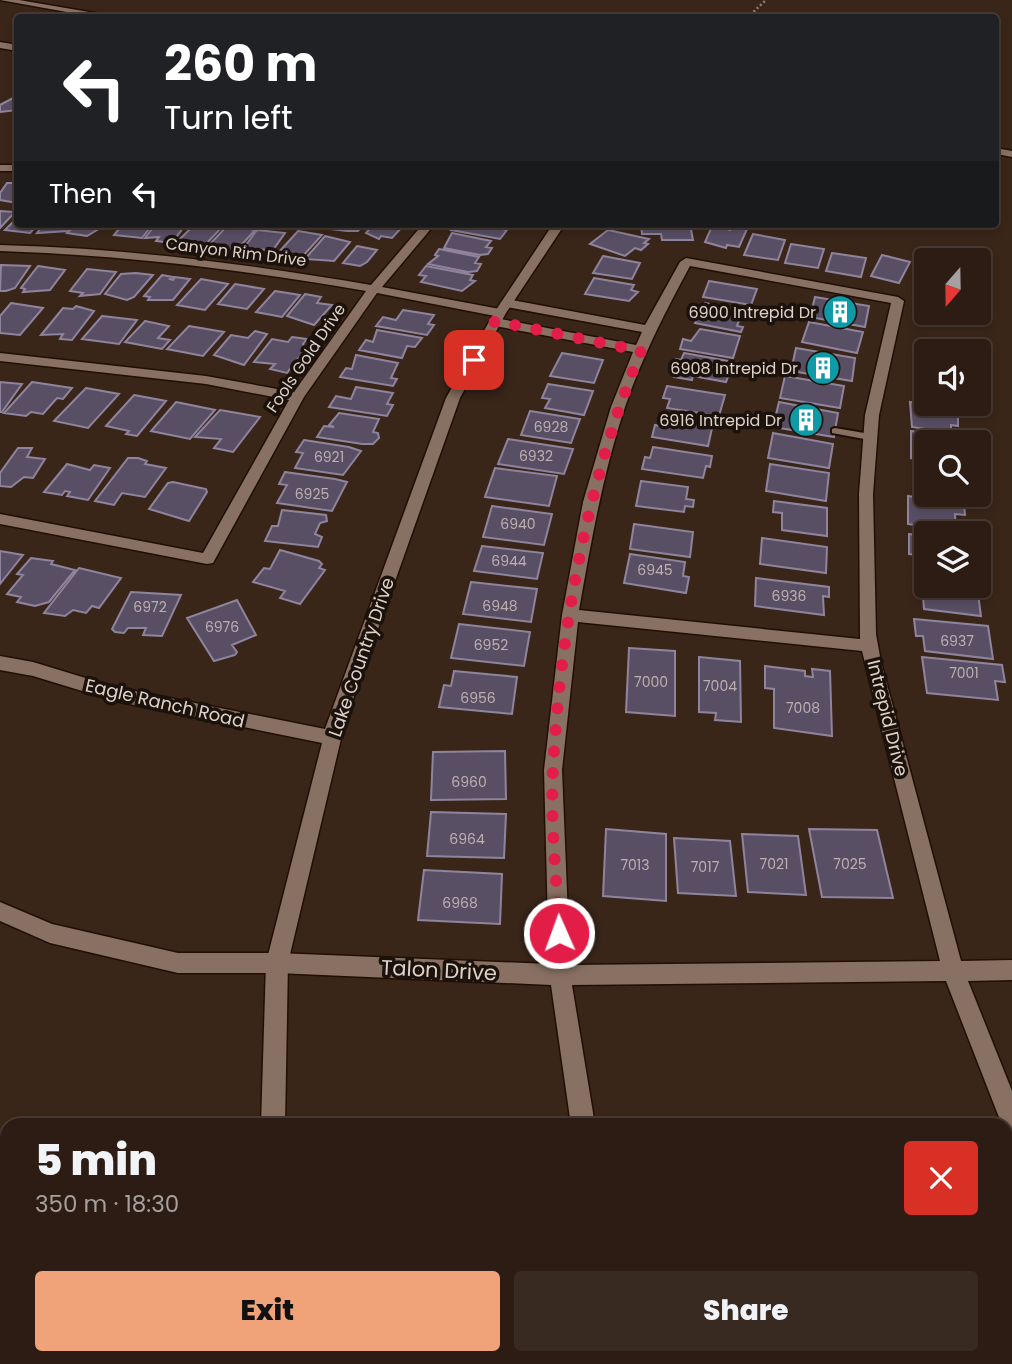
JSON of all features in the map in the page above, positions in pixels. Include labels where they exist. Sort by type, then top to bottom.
[{"type":"street","points":[[3,0],[94,14]]},
{"type":"street","name":"Fools Gold Drive","points":[[0,519],[207,559],[297,397],[375,288],[426,228]]},
{"type":"street","name":"Lake Country Drive","points":[[273,1118],[277,963],[332,738],[453,398],[501,312],[556,228]]},
{"type":"street","name":"Canyon Rim Drive","points":[[0,248],[144,256],[278,271],[501,312]]},
{"type":"street","name":"Intrepid Drive","points":[[649,330],[685,262],[898,301],[872,415],[870,437],[866,494],[870,646],[953,970],[1011,1118]]},
{"type":"street","points":[[501,312],[649,330],[618,407],[591,502],[570,615],[553,770],[560,975],[582,1118]]},
{"type":"street","points":[[501,312],[641,351]]},
{"type":"street","points":[[0,357],[193,378],[297,397]]},
{"type":"street","points":[[570,615],[870,646]]},
{"type":"street","name":"Eagle Ranch Road","points":[[0,663],[33,669],[115,695],[332,738]]},
{"type":"street","name":"Talon Drive","points":[[0,911],[50,933],[165,960],[560,975],[1012,970]]},
{"type":"lane","points":[[835,431],[870,437]]},
{"type":"path","points":[[751,14],[766,0]]},
{"type":"building","points":[[14,98],[14,110],[0,112],[0,105]]},
{"type":"building","points":[[7,183],[14,183],[14,202],[0,200],[0,193]]},
{"type":"building","points":[[0,211],[14,212],[14,213],[0,228]]},
{"type":"building","points":[[14,221],[14,228],[34,228],[30,233],[5,230]]},
{"type":"building","points":[[41,228],[70,228],[68,231],[37,233]]},
{"type":"building","points":[[73,228],[100,228],[87,236],[67,233]]},
{"type":"building","points":[[120,228],[150,228],[142,238],[114,235]]},
{"type":"building","points":[[153,228],[183,228],[172,243],[156,241],[159,237],[145,238]]},
{"type":"building","points":[[191,228],[221,228],[205,245],[178,241]]},
{"type":"building","points":[[225,228],[255,230],[237,250],[209,245]]},
{"type":"building","points":[[331,228],[361,228],[358,231]]},
{"type":"building","points":[[370,228],[401,228],[392,238],[381,236],[379,239],[366,233]]},
{"type":"building","points":[[503,228],[507,230],[500,239],[451,230]]},
{"type":"building","points":[[641,228],[691,228],[693,240],[662,240],[661,234],[642,234]]},
{"type":"building","points":[[711,228],[747,229],[739,247],[727,245],[726,248],[705,242]]},
{"type":"building","points":[[257,230],[285,233],[273,250],[243,249]]},
{"type":"building","points":[[608,230],[649,239],[644,243],[648,244],[641,250],[635,248],[625,256],[590,244]]},
{"type":"building","points":[[298,231],[322,235],[302,257],[278,253]]},
{"type":"building","points":[[452,233],[491,241],[486,247],[492,248],[488,254],[480,255],[444,248]]},
{"type":"building","points":[[753,234],[785,240],[778,260],[744,255]]},
{"type":"building","points":[[325,236],[350,242],[334,261],[305,259]]},
{"type":"building","points":[[791,244],[824,249],[818,268],[785,263]]},
{"type":"building","points":[[357,246],[377,250],[360,266],[343,263]]},
{"type":"building","points":[[439,249],[479,257],[475,263],[481,264],[477,271],[468,272],[428,264],[438,256],[435,255]]},
{"type":"building","points":[[832,253],[866,258],[861,277],[826,271]]},
{"type":"building","points":[[882,255],[910,262],[899,283],[871,276]]},
{"type":"building","points":[[603,256],[640,263],[632,279],[593,273]]},
{"type":"building","points":[[1,265],[30,266],[15,288],[0,291]]},
{"type":"building","points":[[38,266],[65,270],[50,290],[23,292],[25,289],[21,288]]},
{"type":"building","points":[[426,266],[473,275],[470,280],[475,281],[462,291],[421,282],[426,276],[419,275]]},
{"type":"building","points":[[87,269],[116,272],[100,294],[80,296],[83,293],[70,291]]},
{"type":"building","points":[[121,274],[153,275],[134,297],[127,300],[105,294]]},
{"type":"building","points":[[162,275],[173,277],[170,279],[173,280],[175,277],[190,279],[173,300],[148,300],[150,297],[144,296]]},
{"type":"building","points":[[594,278],[634,285],[631,290],[638,292],[629,301],[585,294]]},
{"type":"building","points":[[201,279],[228,284],[205,310],[177,305]]},
{"type":"building","points":[[709,281],[757,289],[751,305],[703,297]]},
{"type":"building","points":[[235,284],[264,289],[247,309],[218,304]]},
{"type":"building","points":[[275,291],[300,295],[282,317],[256,312]]},
{"type":"building","points":[[305,294],[321,297],[317,303],[332,305],[314,325],[287,316]]},
{"type":"building","name":"6900 Intrepid Dr","points":[[815,297],[869,306],[865,327],[810,317]]},
{"type":"building","points":[[11,303],[43,308],[20,335],[0,333],[0,316]]},
{"type":"building","points":[[705,303],[749,312],[746,317],[741,316],[737,326],[743,327],[741,332],[695,323]]},
{"type":"building","points":[[76,306],[94,311],[72,340],[60,339],[63,334],[41,335],[63,308],[73,309]]},
{"type":"building","points":[[403,310],[434,315],[428,324],[434,325],[427,335],[376,326],[383,317],[396,320]]},
{"type":"building","points":[[102,316],[137,320],[119,344],[82,339]]},
{"type":"building","points":[[145,321],[169,326],[158,338],[170,340],[162,349],[125,342]]},
{"type":"building","points":[[809,322],[863,332],[857,353],[802,342]]},
{"type":"building","points":[[189,326],[224,332],[203,356],[167,349]]},
{"type":"building","points":[[700,329],[740,336],[733,358],[680,349],[683,339],[691,341]]},
{"type":"building","points":[[377,330],[422,338],[415,347],[407,346],[402,358],[359,350],[366,340],[373,342]]},
{"type":"building","points":[[255,331],[267,334],[244,365],[214,355],[231,335],[248,338]]},
{"type":"building","points":[[292,337],[307,339],[303,344],[306,348],[287,373],[270,369],[275,364],[254,362],[272,339],[288,342]]},
{"type":"building","name":"6908 Intrepid Dr","points":[[796,348],[855,358],[852,381],[791,371]]},
{"type":"building","points":[[562,353],[603,360],[594,383],[550,376]]},
{"type":"building","points":[[684,353],[740,363],[736,375],[729,374],[726,382],[693,376],[692,380],[674,377],[679,364],[675,363],[676,359],[681,360]]},
{"type":"building","points":[[356,355],[398,363],[391,378],[397,379],[393,386],[340,377],[346,368],[352,369]]},
{"type":"building","points":[[785,376],[844,386],[840,408],[780,398]]},
{"type":"building","points":[[0,382],[22,384],[2,412],[0,412]]},
{"type":"building","points":[[32,382],[72,388],[63,399],[57,398],[43,414],[31,412],[26,416],[4,413]]},
{"type":"building","points":[[548,384],[593,391],[584,415],[545,408],[550,399],[542,398]]},
{"type":"building","points":[[667,386],[725,395],[719,416],[667,408],[670,399],[663,398]]},
{"type":"building","points":[[356,387],[393,393],[387,404],[393,405],[387,416],[329,407],[336,396],[351,399]]},
{"type":"building","points":[[86,388],[119,394],[88,428],[54,421]]},
{"type":"building","points":[[134,395],[166,401],[137,436],[126,434],[129,431],[106,426]]},
{"type":"building","points":[[176,402],[215,410],[190,439],[151,431]]},
{"type":"building","name":"6916 Intrepid Dr","points":[[779,402],[838,413],[834,437],[773,427]]},
{"type":"building","points":[[910,402],[914,403],[914,416],[958,416],[958,426],[951,425],[951,430],[912,427]]},
{"type":"building","points":[[220,410],[260,417],[233,452],[214,448],[221,439],[195,437]]},
{"type":"building","points":[[530,411],[580,419],[571,443],[521,435]]},
{"type":"building","points":[[339,413],[379,419],[373,432],[378,433],[379,438],[373,444],[362,444],[317,437],[324,426],[334,427],[329,425]]},
{"type":"building","points":[[663,416],[713,424],[708,446],[652,437],[655,425],[660,426]]},
{"type":"building","points":[[911,431],[914,431],[914,458],[911,458]]},
{"type":"building","points":[[773,433],[833,444],[829,468],[768,458]]},
{"type":"building","points":[[508,439],[573,449],[564,474],[498,464]]},
{"type":"building","points":[[304,440],[361,451],[343,475],[295,468],[303,453],[296,452]]},
{"type":"building","points":[[653,447],[712,456],[710,467],[706,466],[703,478],[642,469],[645,457],[650,458]]},
{"type":"building","points":[[18,448],[32,448],[27,457],[45,459],[33,478],[24,477],[11,487],[0,486],[0,473]]},
{"type":"building","points":[[128,458],[138,458],[147,461],[145,464],[166,468],[145,497],[122,493],[114,505],[95,501]]},
{"type":"building","points":[[67,464],[90,470],[94,465],[110,468],[88,500],[67,496],[70,492],[65,491],[62,495],[44,492]]},
{"type":"building","points":[[770,464],[829,473],[826,501],[766,491]]},
{"type":"building","points":[[495,468],[557,476],[549,506],[485,497]]},
{"type":"building","points":[[285,472],[347,482],[332,511],[277,503],[287,485],[279,484]]},
{"type":"building","points":[[641,481],[688,487],[686,499],[694,500],[693,507],[685,506],[684,512],[636,506]]},
{"type":"building","points":[[168,483],[206,489],[207,492],[189,521],[149,509]]},
{"type":"building","points":[[908,496],[914,497],[914,507],[964,507],[965,515],[955,514],[955,521],[914,521],[914,525],[908,524]]},
{"type":"building","points":[[774,501],[827,508],[827,536],[782,530],[782,513],[773,512]]},
{"type":"building","points":[[492,506],[552,514],[544,545],[483,537]]},
{"type":"building","points":[[282,510],[326,515],[327,521],[320,523],[315,534],[322,537],[318,547],[265,541],[272,526],[278,526]]},
{"type":"building","points":[[634,524],[693,532],[690,557],[630,549]]},
{"type":"building","points":[[909,534],[914,535],[914,554],[909,554]]},
{"type":"building","points":[[762,538],[827,547],[826,573],[760,564]]},
{"type":"building","points":[[482,546],[543,553],[537,579],[474,571]]},
{"type":"building","points":[[280,550],[319,561],[322,564],[319,568],[325,570],[300,604],[280,598],[285,591],[253,582],[264,568],[270,569]]},
{"type":"building","points":[[0,551],[23,555],[0,584]]},
{"type":"building","points":[[630,554],[685,562],[683,576],[689,577],[686,593],[624,583]]},
{"type":"building","points":[[31,558],[53,561],[51,564],[75,570],[49,602],[35,606],[17,602],[21,597],[7,594],[23,575],[17,574]]},
{"type":"building","points":[[79,568],[121,578],[99,608],[92,606],[86,613],[73,610],[65,616],[44,613]]},
{"type":"building","points":[[756,578],[829,587],[829,597],[823,596],[824,615],[755,606]]},
{"type":"building","points":[[471,582],[537,589],[531,622],[463,614]]},
{"type":"building","points":[[131,592],[181,595],[162,636],[143,635],[146,628],[128,628],[124,633],[112,629]]},
{"type":"building","points":[[923,598],[979,598],[981,616],[924,609]]},
{"type":"building","points":[[237,600],[256,635],[232,645],[237,652],[235,655],[214,661],[187,618]]},
{"type":"building","points":[[914,619],[988,626],[993,659],[925,651],[923,636],[916,636]]},
{"type":"building","points":[[459,624],[530,632],[524,666],[451,658]]},
{"type":"building","points":[[629,648],[675,651],[675,716],[626,712]]},
{"type":"building","points":[[699,657],[740,661],[741,722],[715,720],[716,713],[699,712]]},
{"type":"building","points":[[922,657],[1002,665],[1005,682],[995,681],[998,700],[927,693]]},
{"type":"building","points":[[765,666],[805,671],[805,676],[813,677],[812,669],[830,671],[832,736],[774,728],[774,689],[765,688]]},
{"type":"building","points":[[454,671],[517,677],[512,714],[439,707],[444,685],[451,686]]},
{"type":"building","points":[[505,751],[506,799],[431,800],[433,752]]},
{"type":"building","points":[[431,812],[506,814],[504,858],[427,856]]},
{"type":"building","points":[[606,829],[666,834],[666,901],[603,896]]},
{"type":"building","points":[[809,829],[877,830],[893,898],[822,897]]},
{"type":"building","points":[[742,834],[798,836],[806,895],[748,892]]},
{"type":"building","points":[[674,838],[730,841],[736,896],[678,893]]},
{"type":"building","points":[[424,870],[502,874],[500,924],[418,920]]},
{"type":"place","name":"6900 Intrepid Dr","points":[[840,312]]},
{"type":"place","name":"6908 Intrepid Dr","points":[[823,368]]},
{"type":"place","name":"6916 Intrepid Dr","points":[[806,420]]},
{"type":"route","points":[[474,360],[495,321],[641,351],[618,407],[591,502],[570,615],[553,770],[559,933]]}]
